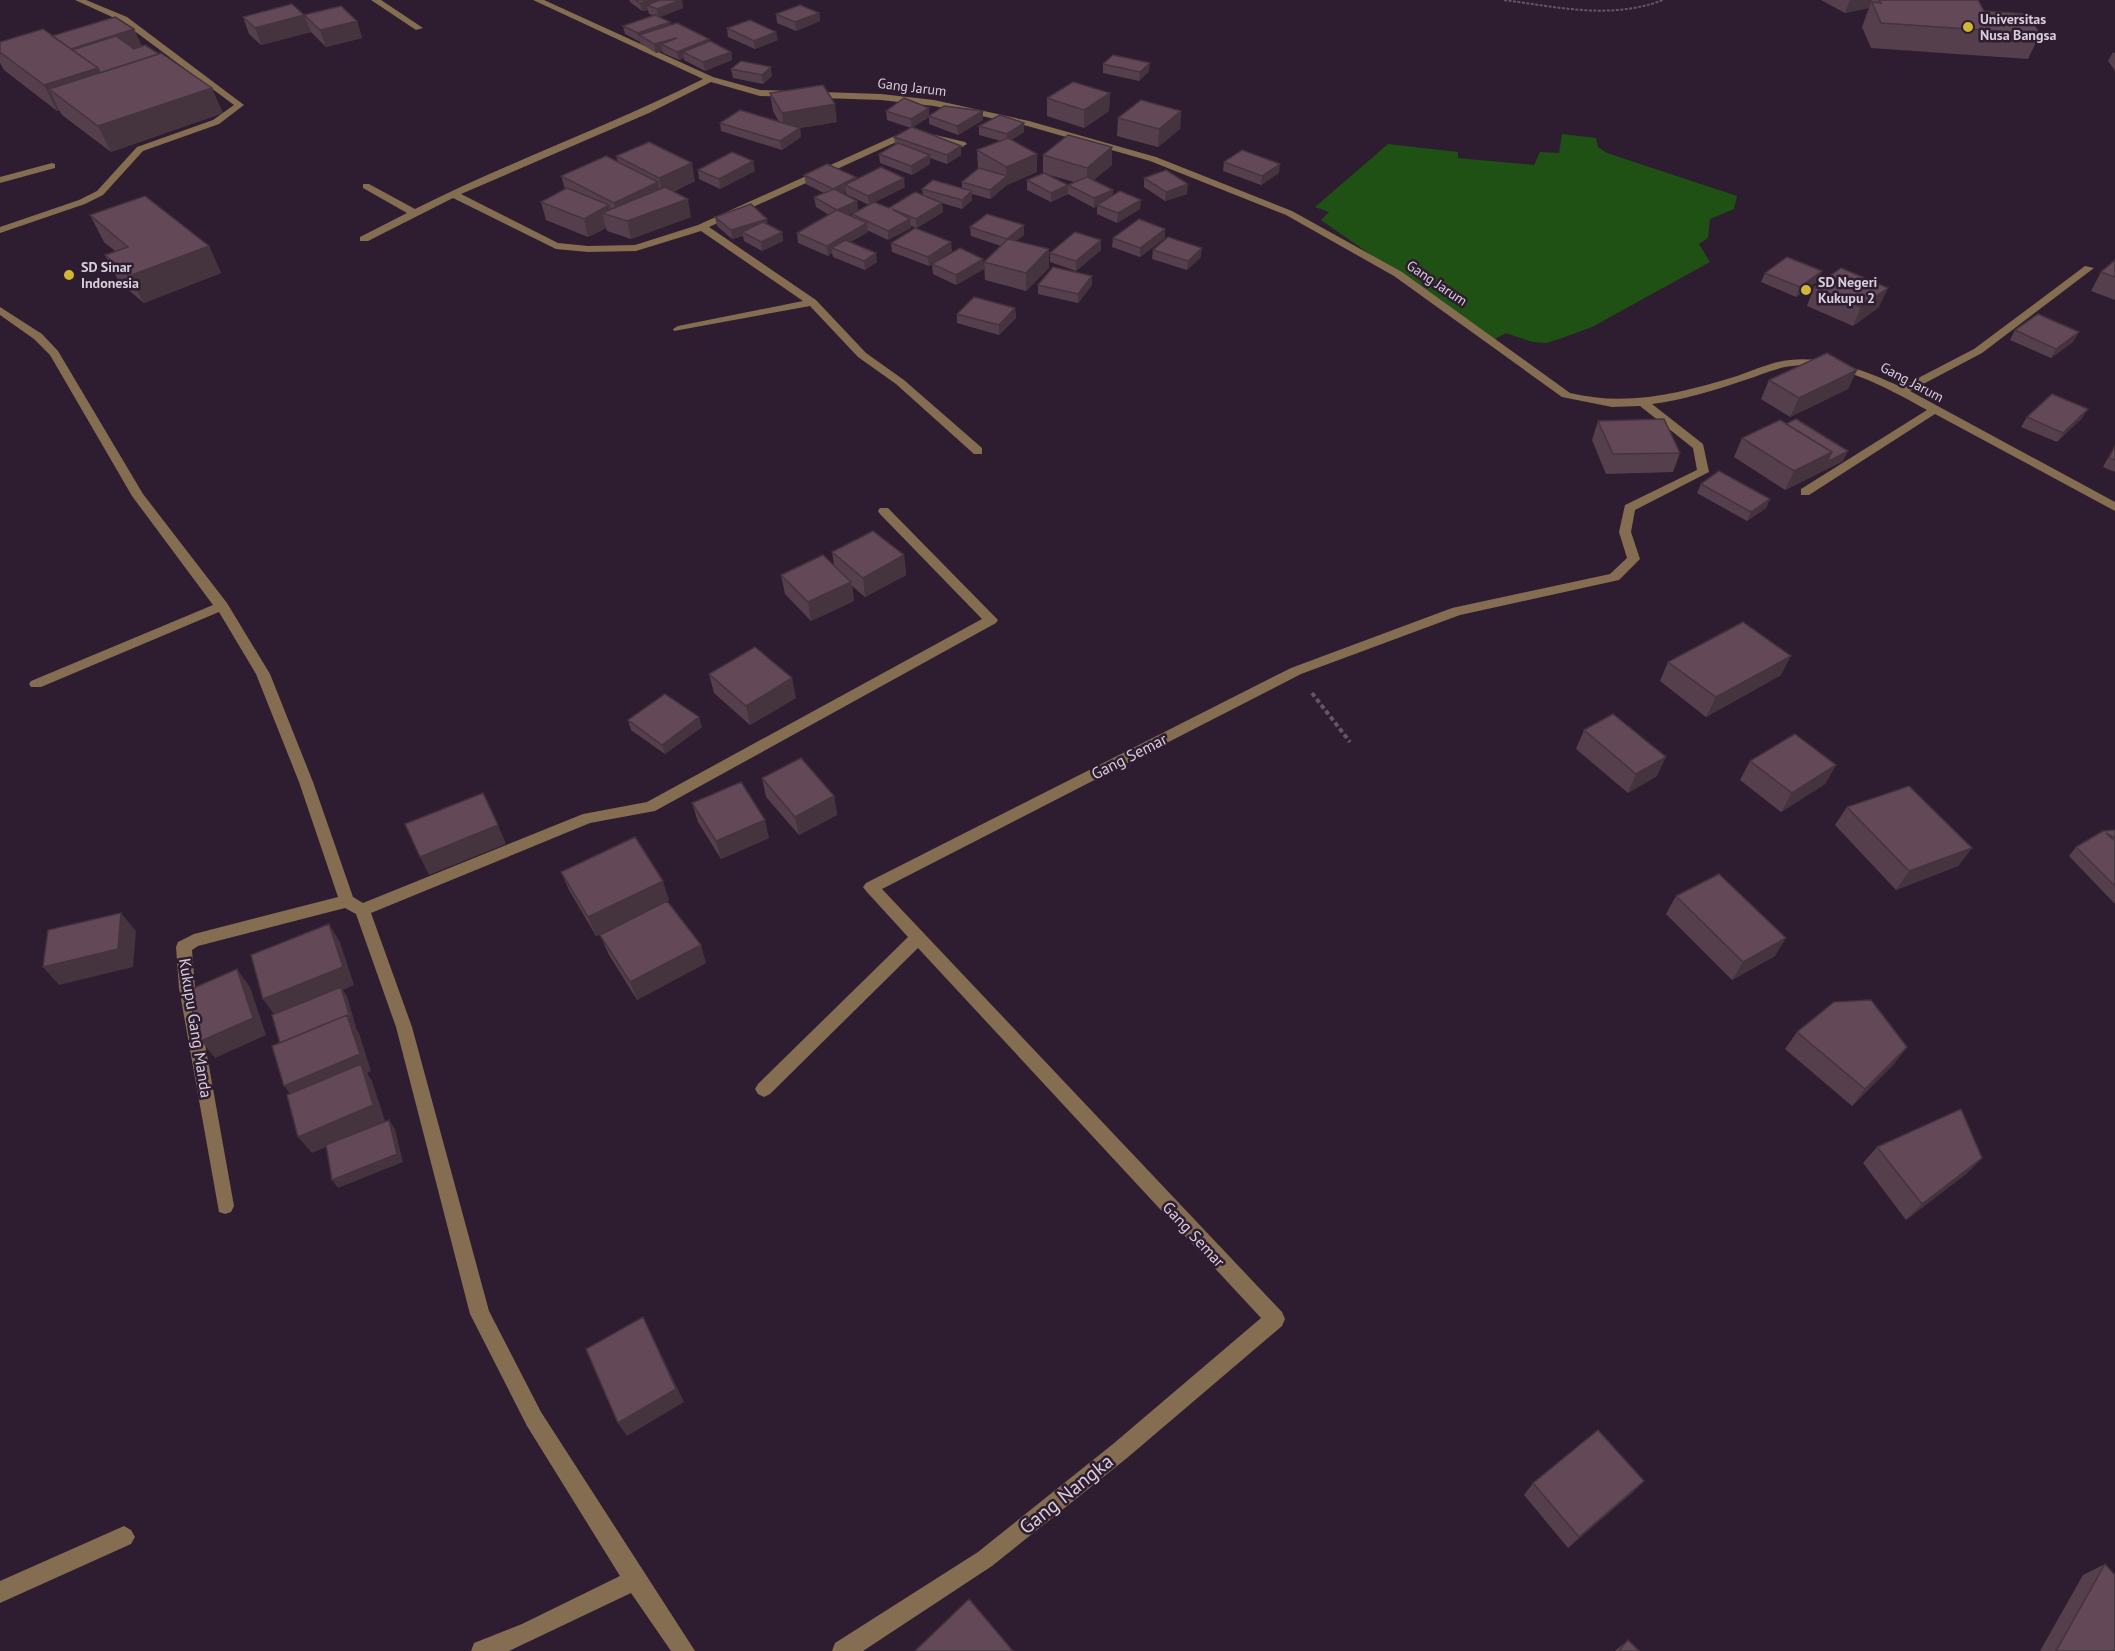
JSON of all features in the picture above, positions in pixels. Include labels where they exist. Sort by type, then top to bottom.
[{"type":"street","points":[[0,230],[82,202],[100,193],[141,149],[216,122],[240,105],[123,19],[79,0]]},
{"type":"street","points":[[375,0],[419,28]]},
{"type":"street","name":"Gang Jarum","points":[[537,0],[710,79],[760,93],[881,97],[934,103],[1026,123],[1153,159],[1289,213],[1398,274],[1566,395],[1590,402],[1644,404],[1683,396],[1790,363],[1828,365],[1869,376],[1901,391],[1934,411],[2115,507]]},
{"type":"street","points":[[364,239],[453,194],[646,111],[710,79]]},
{"type":"street","points":[[453,194],[556,246],[588,249],[636,248],[702,227],[913,131],[962,144]]},
{"type":"street","points":[[0,180],[52,166]]},
{"type":"street","points":[[366,186],[416,214]]},
{"type":"street","points":[[702,227],[812,302],[862,355],[900,382],[978,451]]},
{"type":"street","points":[[1901,391],[1978,351],[2088,268]]},
{"type":"street","points":[[678,329],[812,302]]},
{"type":"street","points":[[0,310],[51,349],[62,363],[65,374],[138,496],[233,621],[263,674],[404,1027],[480,1314],[534,1419],[634,1580],[684,1651]]},
{"type":"street","name":"Gang Semar","points":[[1275,1319],[871,887],[1296,671],[1456,611],[1614,576],[1634,560],[1625,532],[1629,508],[1703,472],[1699,447],[1644,404]]},
{"type":"street","points":[[1804,492],[1934,411]]},
{"type":"street","points":[[355,906],[588,818],[650,807],[992,620],[884,512]]},
{"type":"street","points":[[36,684],[222,606]]},
{"type":"street","name":"Kukupu Gang Manda","points":[[225,1206],[187,988],[184,947],[194,941],[355,906]]},
{"type":"street","points":[[764,1089],[917,938]]},
{"type":"street","name":"Gang Nangka","points":[[843,1651],[985,1559],[1120,1451],[1275,1319]]},
{"type":"street","points":[[0,1592],[124,1537]]},
{"type":"street","points":[[482,1651],[529,1632],[634,1580]]},
{"type":"path","points":[[1504,0],[1620,12],[1648,7],[1663,0]]},
{"type":"path","points":[[1296,671],[1350,742]]},
{"type":"green space","points":[[1562,134],[1596,138],[1598,147],[1607,153],[1737,196],[1734,209],[1710,219],[1708,238],[1699,244],[1710,262],[1592,327],[1546,343],[1532,342],[1506,333],[1493,340],[1321,220],[1329,212],[1315,207],[1388,144],[1458,152],[1458,158],[1534,165],[1540,152],[1559,153]]},
{"type":"building","points":[[660,0],[680,0],[657,9],[647,5]]},
{"type":"building","points":[[1879,0],[1978,0],[1984,11],[2028,14],[2040,34],[1881,23],[1872,2],[1881,3]]},
{"type":"building","points":[[292,4],[304,15],[255,28],[243,17]]},
{"type":"building","points":[[800,5],[819,13],[795,22],[776,14]]},
{"type":"building","points":[[341,6],[357,21],[320,30],[304,15]]},
{"type":"building","points":[[655,15],[670,22],[638,33],[623,26]]},
{"type":"building","points":[[115,17],[134,29],[71,49],[52,36]]},
{"type":"building","points":[[750,20],[776,32],[754,41],[727,28]]},
{"type":"building","points":[[677,23],[709,39],[677,52],[661,44],[677,38],[654,44],[639,35]]},
{"type":"building","points":[[43,29],[98,68],[44,85],[0,52],[0,42]]},
{"type":"building","points":[[116,36],[134,49],[145,45],[159,54],[100,73],[98,68],[72,50]]},
{"type":"building","points":[[710,41],[731,52],[703,62],[683,52]]},
{"type":"building","points":[[161,53],[212,88],[98,126],[49,89]]},
{"type":"building","points":[[1113,55],[1150,63],[1140,72],[1103,64]]},
{"type":"building","points":[[741,61],[771,67],[762,75],[731,69]]},
{"type":"building","points":[[1073,82],[1110,93],[1084,110],[1047,98]]},
{"type":"building","points":[[823,85],[835,104],[782,113],[770,93]]},
{"type":"building","points":[[904,98],[929,108],[911,119],[886,111]]},
{"type":"building","points":[[1141,100],[1181,111],[1159,129],[1118,118]]},
{"type":"building","points":[[944,106],[983,111],[957,126],[929,116]]},
{"type":"building","points":[[740,110],[800,128],[780,141],[720,123]]},
{"type":"building","points":[[1000,115],[1024,123],[1007,134],[979,126]]},
{"type":"building","points":[[912,127],[961,146],[947,155],[894,137]]},
{"type":"building","points":[[1068,135],[1112,147],[1087,168],[1043,155]]},
{"type":"building","points":[[1008,138],[1037,154],[1006,167],[977,150]]},
{"type":"building","points":[[649,142],[692,163],[659,178],[616,156]]},
{"type":"building","points":[[898,143],[930,155],[911,166],[879,154]]},
{"type":"building","points":[[1242,150],[1280,164],[1262,176],[1224,162]]},
{"type":"building","points":[[732,152],[753,161],[719,179],[698,170]]},
{"type":"building","points":[[606,156],[658,182],[614,203],[561,176]]},
{"type":"building","points":[[827,164],[856,177],[833,189],[804,175]]},
{"type":"building","points":[[881,167],[904,178],[868,196],[845,185]]},
{"type":"building","points":[[979,168],[1007,176],[990,190],[962,182]]},
{"type":"building","points":[[1166,170],[1188,184],[1166,192],[1144,178]]},
{"type":"building","points":[[1044,173],[1068,185],[1051,193],[1027,180]]},
{"type":"building","points":[[1087,177],[1113,190],[1094,198],[1068,185]]},
{"type":"building","points":[[933,180],[972,191],[962,200],[922,189]]},
{"type":"building","points":[[665,187],[688,199],[627,221],[602,213]]},
{"type":"building","points":[[567,188],[609,205],[584,219],[541,202]]},
{"type":"building","points":[[834,189],[857,201],[837,210],[814,197]]},
{"type":"building","points":[[1120,191],[1141,200],[1118,213],[1097,205]]},
{"type":"building","points":[[915,192],[942,203],[916,219],[892,209],[910,219],[888,231],[852,214],[874,202],[889,208]]},
{"type":"building","points":[[145,196],[209,246],[129,276],[105,255],[128,247],[90,215]]},
{"type":"building","points":[[751,204],[767,219],[731,230],[715,217]]},
{"type":"building","points":[[837,210],[867,223],[827,246],[797,233]]},
{"type":"building","points":[[987,214],[1024,225],[1007,239],[970,227]]},
{"type":"building","points":[[1139,219],[1165,229],[1140,248],[1113,238]]},
{"type":"building","points":[[763,222],[782,232],[761,242],[742,232]]},
{"type":"building","points":[[915,228],[951,242],[928,257],[891,243]]},
{"type":"building","points":[[1075,232],[1101,240],[1076,261],[1050,253]]},
{"type":"building","points":[[1168,237],[1202,248],[1188,261],[1153,250]]},
{"type":"building","points":[[1008,239],[1049,249],[1026,273],[984,262]]},
{"type":"building","points":[[845,240],[876,253],[864,261],[832,248]]},
{"type":"building","points":[[960,248],[983,259],[956,275],[932,264]]},
{"type":"building","points":[[1787,257],[1822,271],[1800,287],[1765,273]]},
{"type":"building","points":[[2115,260],[2115,277],[2101,272]]},
{"type":"building","points":[[1053,267],[1092,276],[1078,294],[1038,285]]},
{"type":"building","points":[[1841,268],[1888,288],[1861,307],[1814,287]]},
{"type":"building","points":[[974,297],[1015,308],[999,325],[957,314]]},
{"type":"building","points":[[2038,314],[2079,332],[2056,349],[2015,330]]},
{"type":"building","points":[[1827,353],[1857,370],[1799,398],[1769,380]]},
{"type":"building","points":[[2052,394],[2088,409],[2063,433],[2027,417]]},
{"type":"building","points":[[1664,419],[1680,453],[1613,454],[1598,421]]},
{"type":"building","points":[[1796,419],[1848,451],[1827,462],[1832,452],[1786,424]]},
{"type":"building","points":[[1780,420],[1832,452],[1794,471],[1742,438]]},
{"type":"building","points":[[2115,446],[2115,460],[2109,458]]},
{"type":"building","points":[[1719,471],[1770,499],[1751,512],[1701,484]]},
{"type":"building","points":[[873,531],[904,555],[863,578],[832,552]]},
{"type":"building","points":[[823,555],[851,582],[808,602],[781,575]]},
{"type":"building","points":[[1743,622],[1791,656],[1716,697],[1668,662]]},
{"type":"building","points":[[755,647],[792,678],[746,706],[709,674]]},
{"type":"building","points":[[665,694],[699,717],[662,745],[628,720]]},
{"type":"building","points":[[1613,714],[1666,757],[1636,774],[1584,730]]},
{"type":"building","points":[[1795,734],[1836,765],[1792,793],[1750,761]]},
{"type":"building","points":[[801,758],[834,796],[795,817],[762,778]]},
{"type":"building","points":[[741,782],[765,820],[716,841],[692,803]]},
{"type":"building","points":[[1909,786],[1972,848],[1909,871],[1847,807]]},
{"type":"building","points":[[483,793],[498,825],[420,857],[405,824]]},
{"type":"building","points":[[2115,830],[2115,838],[2106,833],[2115,841],[2115,886],[2076,847],[2103,831]]},
{"type":"building","points":[[635,837],[663,881],[588,917],[561,872]]},
{"type":"building","points":[[1719,874],[1786,938],[1743,962],[1676,896]]},
{"type":"building","points":[[667,901],[701,945],[630,982],[600,935]]},
{"type":"building","points":[[121,913],[118,949],[43,967],[48,930]]},
{"type":"building","points":[[329,924],[343,967],[263,999],[251,955]]},
{"type":"building","points":[[237,969],[253,1018],[201,1041],[187,991]]},
{"type":"building","points":[[341,987],[349,1019],[347,1015],[280,1043],[272,1015]]},
{"type":"building","points":[[1871,1000],[1907,1047],[1865,1089],[1797,1032],[1834,1002]]},
{"type":"building","points":[[347,1015],[360,1054],[284,1086],[272,1046]]},
{"type":"building","points":[[361,1064],[373,1105],[298,1137],[287,1095]]},
{"type":"building","points":[[1961,1109],[1982,1158],[1922,1204],[1877,1147]]},
{"type":"building","points":[[389,1120],[397,1154],[332,1180],[326,1145]]},
{"type":"building","points":[[643,1317],[676,1389],[618,1423],[586,1349]]},
{"type":"building","points":[[1598,1430],[1644,1481],[1579,1537],[1533,1483]]},
{"type":"building","points":[[2105,1564],[2115,1575],[2115,1651],[2056,1651]]},
{"type":"building","points":[[969,1599],[1013,1651],[916,1650]]},
{"type":"building","points":[[1628,1640],[1639,1651],[1619,1651]]},
{"type":"place","name":"Universitas Nusa Bangsa","points":[[1968,27]]},
{"type":"place","name":"SD Sinar Indonesia","points":[[69,275]]},
{"type":"place","name":"SD Negeri Kukupu 2","points":[[1806,290]]}]
